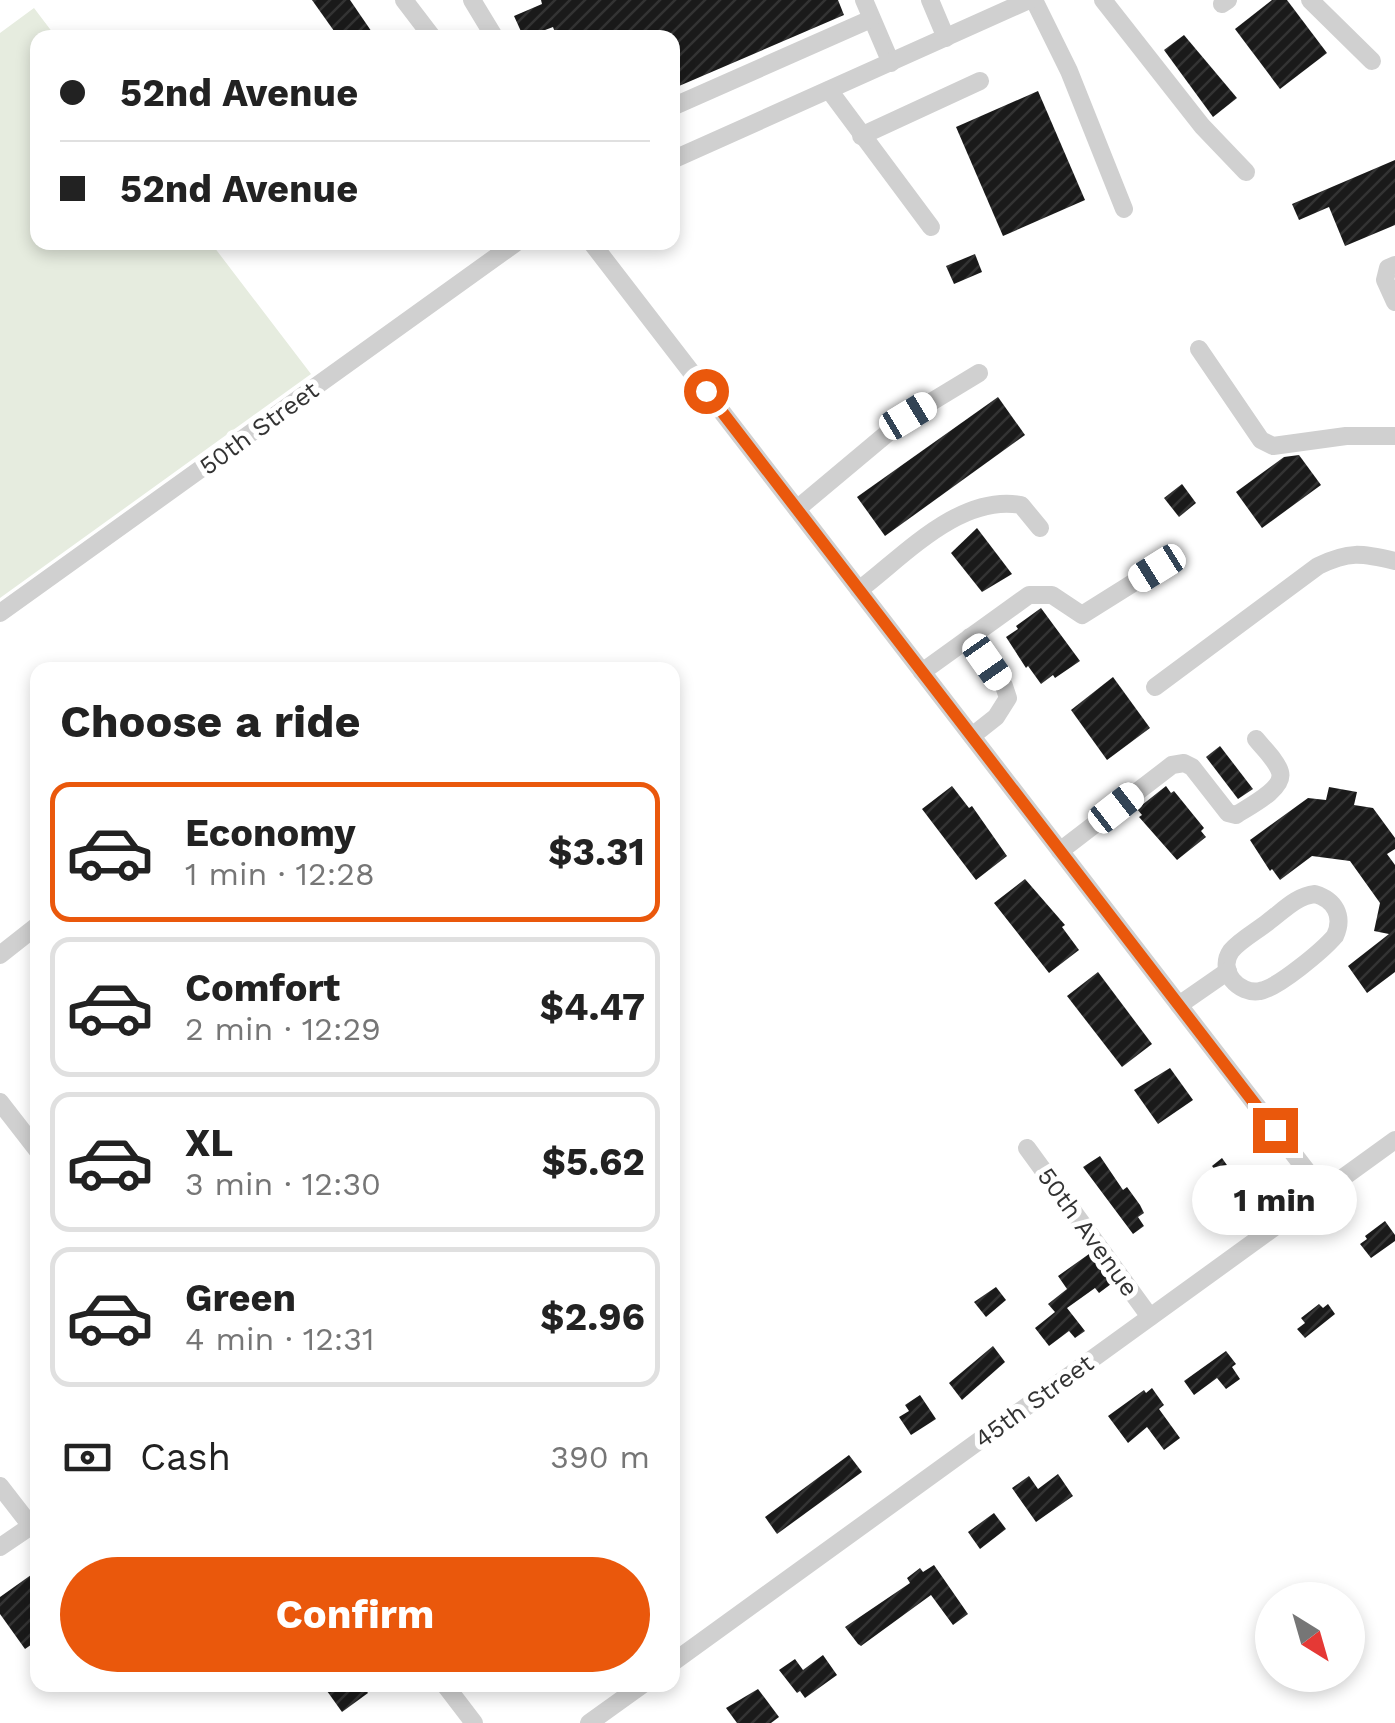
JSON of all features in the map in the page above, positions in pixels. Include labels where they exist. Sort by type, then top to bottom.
[{"type":"street","points":[[404,0],[427,30]]},
{"type":"street","points":[[472,0],[490,30]]},
{"type":"street","points":[[864,0],[891,63]]},
{"type":"street","points":[[930,0],[946,38]]},
{"type":"street","points":[[680,156],[1032,0],[1069,70],[1124,209]]},
{"type":"street","points":[[1103,0],[1202,126],[1246,172]]},
{"type":"street","points":[[1310,0],[1372,61]]},
{"type":"street","points":[[680,104],[871,19]]},
{"type":"street","points":[[861,136],[980,81]]},
{"type":"street","points":[[829,90],[931,227]]},
{"type":"street","name":"50th Street","points":[[0,613],[507,250]]},
{"type":"street","points":[[597,250],[1323,1192]]},
{"type":"street","points":[[1395,265],[1388,268],[1385,280],[1395,302]]},
{"type":"street","points":[[1199,349],[1261,440],[1273,446],[1346,436],[1395,436]]},
{"type":"street","points":[[797,509],[908,416],[979,373]]},
{"type":"street","points":[[859,590],[962,512],[1000,501],[1021,504],[1040,528]]},
{"type":"street","points":[[1154,687],[1318,566],[1340,556],[1361,553],[1395,560]]},
{"type":"street","points":[[922,672],[1028,594],[1052,594],[1082,615],[1157,568]]},
{"type":"street","points":[[970,638],[1004,686],[1008,698],[996,718],[972,736]]},
{"type":"street","points":[[1060,851],[1172,765],[1184,763],[1192,767],[1228,813],[1236,815],[1277,786],[1280,778],[1280,771],[1256,739]]},
{"type":"street","points":[[1178,1005],[1228,971],[1232,950],[1297,899],[1314,894],[1324,897],[1336,909],[1339,918],[1335,936],[1272,987],[1247,992],[1233,982],[1228,971]]},
{"type":"street","points":[[0,956],[30,932]]},
{"type":"street","points":[[0,1102],[30,1141]]},
{"type":"street","name":"45th Street","points":[[680,1657],[1395,1140]]},
{"type":"street","name":"50th Avenue","points":[[1027,1148],[1150,1317]]},
{"type":"street","points":[[0,1486],[30,1525]]},
{"type":"street","points":[[0,1547],[30,1527]]},
{"type":"street","points":[[451,1692],[474,1723]]},
{"type":"street","points":[[590,1723],[632,1692]]},
{"type":"shaded area","points":[[34,8],[51,30],[30,30],[30,250],[216,250],[311,374],[0,598],[0,33]]},
{"type":"building","points":[[312,0],[350,0],[371,30],[333,30]]},
{"type":"building","points":[[541,0],[838,0],[844,15],[680,86],[680,30],[520,30],[514,16],[542,4]]},
{"type":"building","points":[[1272,0],[1287,0],[1327,53],[1280,89],[1235,29]]},
{"type":"building","points":[[1184,35],[1237,98],[1213,117],[1164,50]]},
{"type":"building","points":[[1038,91],[1085,200],[1003,236],[956,127]]},
{"type":"building","points":[[1395,160],[1395,225],[1345,246],[1329,207],[1299,220],[1292,204]]},
{"type":"building","points":[[975,254],[982,272],[954,284],[946,266]]},
{"type":"building","points":[[998,397],[1025,435],[885,536],[857,497]]},
{"type":"building","points":[[1299,455],[1321,485],[1262,528],[1236,492],[1284,457]]},
{"type":"building","points":[[1182,484],[1196,503],[1179,517],[1164,498]]},
{"type":"building","points":[[977,528],[1012,574],[982,592],[951,553]]},
{"type":"building","points":[[1041,608],[1080,661],[1041,684],[1006,637]]},
{"type":"building","points":[[1113,677],[1150,728],[1107,760],[1071,710]]},
{"type":"building","points":[[1220,746],[1253,789],[1238,799],[1206,757]]},
{"type":"building","points":[[952,786],[969,808],[972,806],[1007,856],[976,880],[922,809]]},
{"type":"building","points":[[1166,786],[1204,828],[1201,831],[1206,837],[1177,860],[1139,817],[1142,815],[1137,809]]},
{"type":"building","points":[[1329,787],[1357,792],[1354,805],[1373,808],[1395,838],[1395,849],[1387,854],[1395,865],[1395,972],[1367,993],[1348,966],[1389,934],[1374,931],[1380,903],[1350,861],[1312,856],[1280,880],[1250,840],[1308,798],[1326,800]]},
{"type":"building","points":[[1025,879],[1065,925],[1062,927],[1079,950],[1049,973],[994,903]]},
{"type":"building","points":[[1098,972],[1152,1044],[1122,1067],[1067,996]]},
{"type":"building","points":[[1170,1068],[1193,1100],[1158,1124],[1134,1090]]},
{"type":"building","points":[[1100,1156],[1144,1213],[1138,1217],[1144,1226],[1133,1234],[1083,1167]]},
{"type":"building","points":[[1222,1158],[1234,1175],[1227,1181],[1232,1189],[1215,1201],[1201,1182],[1216,1171],[1212,1166]]},
{"type":"building","points":[[1385,1221],[1395,1241],[1371,1258],[1360,1244]]},
{"type":"building","points":[[1089,1254],[1111,1284],[1099,1293],[1095,1288],[1067,1308],[1085,1331],[1075,1338],[1069,1331],[1049,1346],[1035,1328],[1055,1312],[1048,1304],[1067,1289],[1058,1276]]},
{"type":"building","points":[[996,1287],[1006,1300],[986,1317],[974,1302]]},
{"type":"building","points":[[1319,1304],[1323,1308],[1328,1304],[1335,1314],[1305,1338],[1297,1329],[1305,1323],[1301,1318]]},
{"type":"building","points":[[993,1346],[1005,1362],[962,1400],[949,1383]]},
{"type":"building","points":[[1226,1351],[1236,1364],[1232,1367],[1240,1379],[1226,1389],[1217,1378],[1194,1395],[1184,1381]]},
{"type":"building","points":[[1152,1388],[1164,1405],[1159,1409],[1180,1438],[1164,1450],[1147,1427],[1128,1443],[1108,1416]]},
{"type":"building","points":[[920,1395],[936,1419],[911,1435],[899,1417],[909,1411],[905,1405]]},
{"type":"building","points":[[849,1455],[862,1472],[777,1534],[765,1517]]},
{"type":"building","points":[[1058,1474],[1073,1496],[1036,1522],[1012,1488],[1029,1476],[1038,1489]]},
{"type":"building","points":[[994,1513],[1006,1529],[980,1549],[968,1532]]},
{"type":"building","points":[[934,1565],[968,1614],[953,1625],[931,1595],[861,1646],[858,1644],[845,1627],[910,1583],[907,1578],[920,1568],[923,1572]]},
{"type":"building","points":[[30,1576],[30,1646],[25,1649],[0,1614],[0,1597]]},
{"type":"building","points":[[823,1655],[837,1675],[805,1698],[779,1670],[795,1659],[803,1670]]},
{"type":"building","points":[[758,1689],[779,1717],[771,1723],[737,1723],[726,1708]]},
{"type":"building","points":[[328,1692],[367,1692],[368,1693],[342,1712]]},
{"type":"route","points":[[706,391],[1275,1130]]}]
